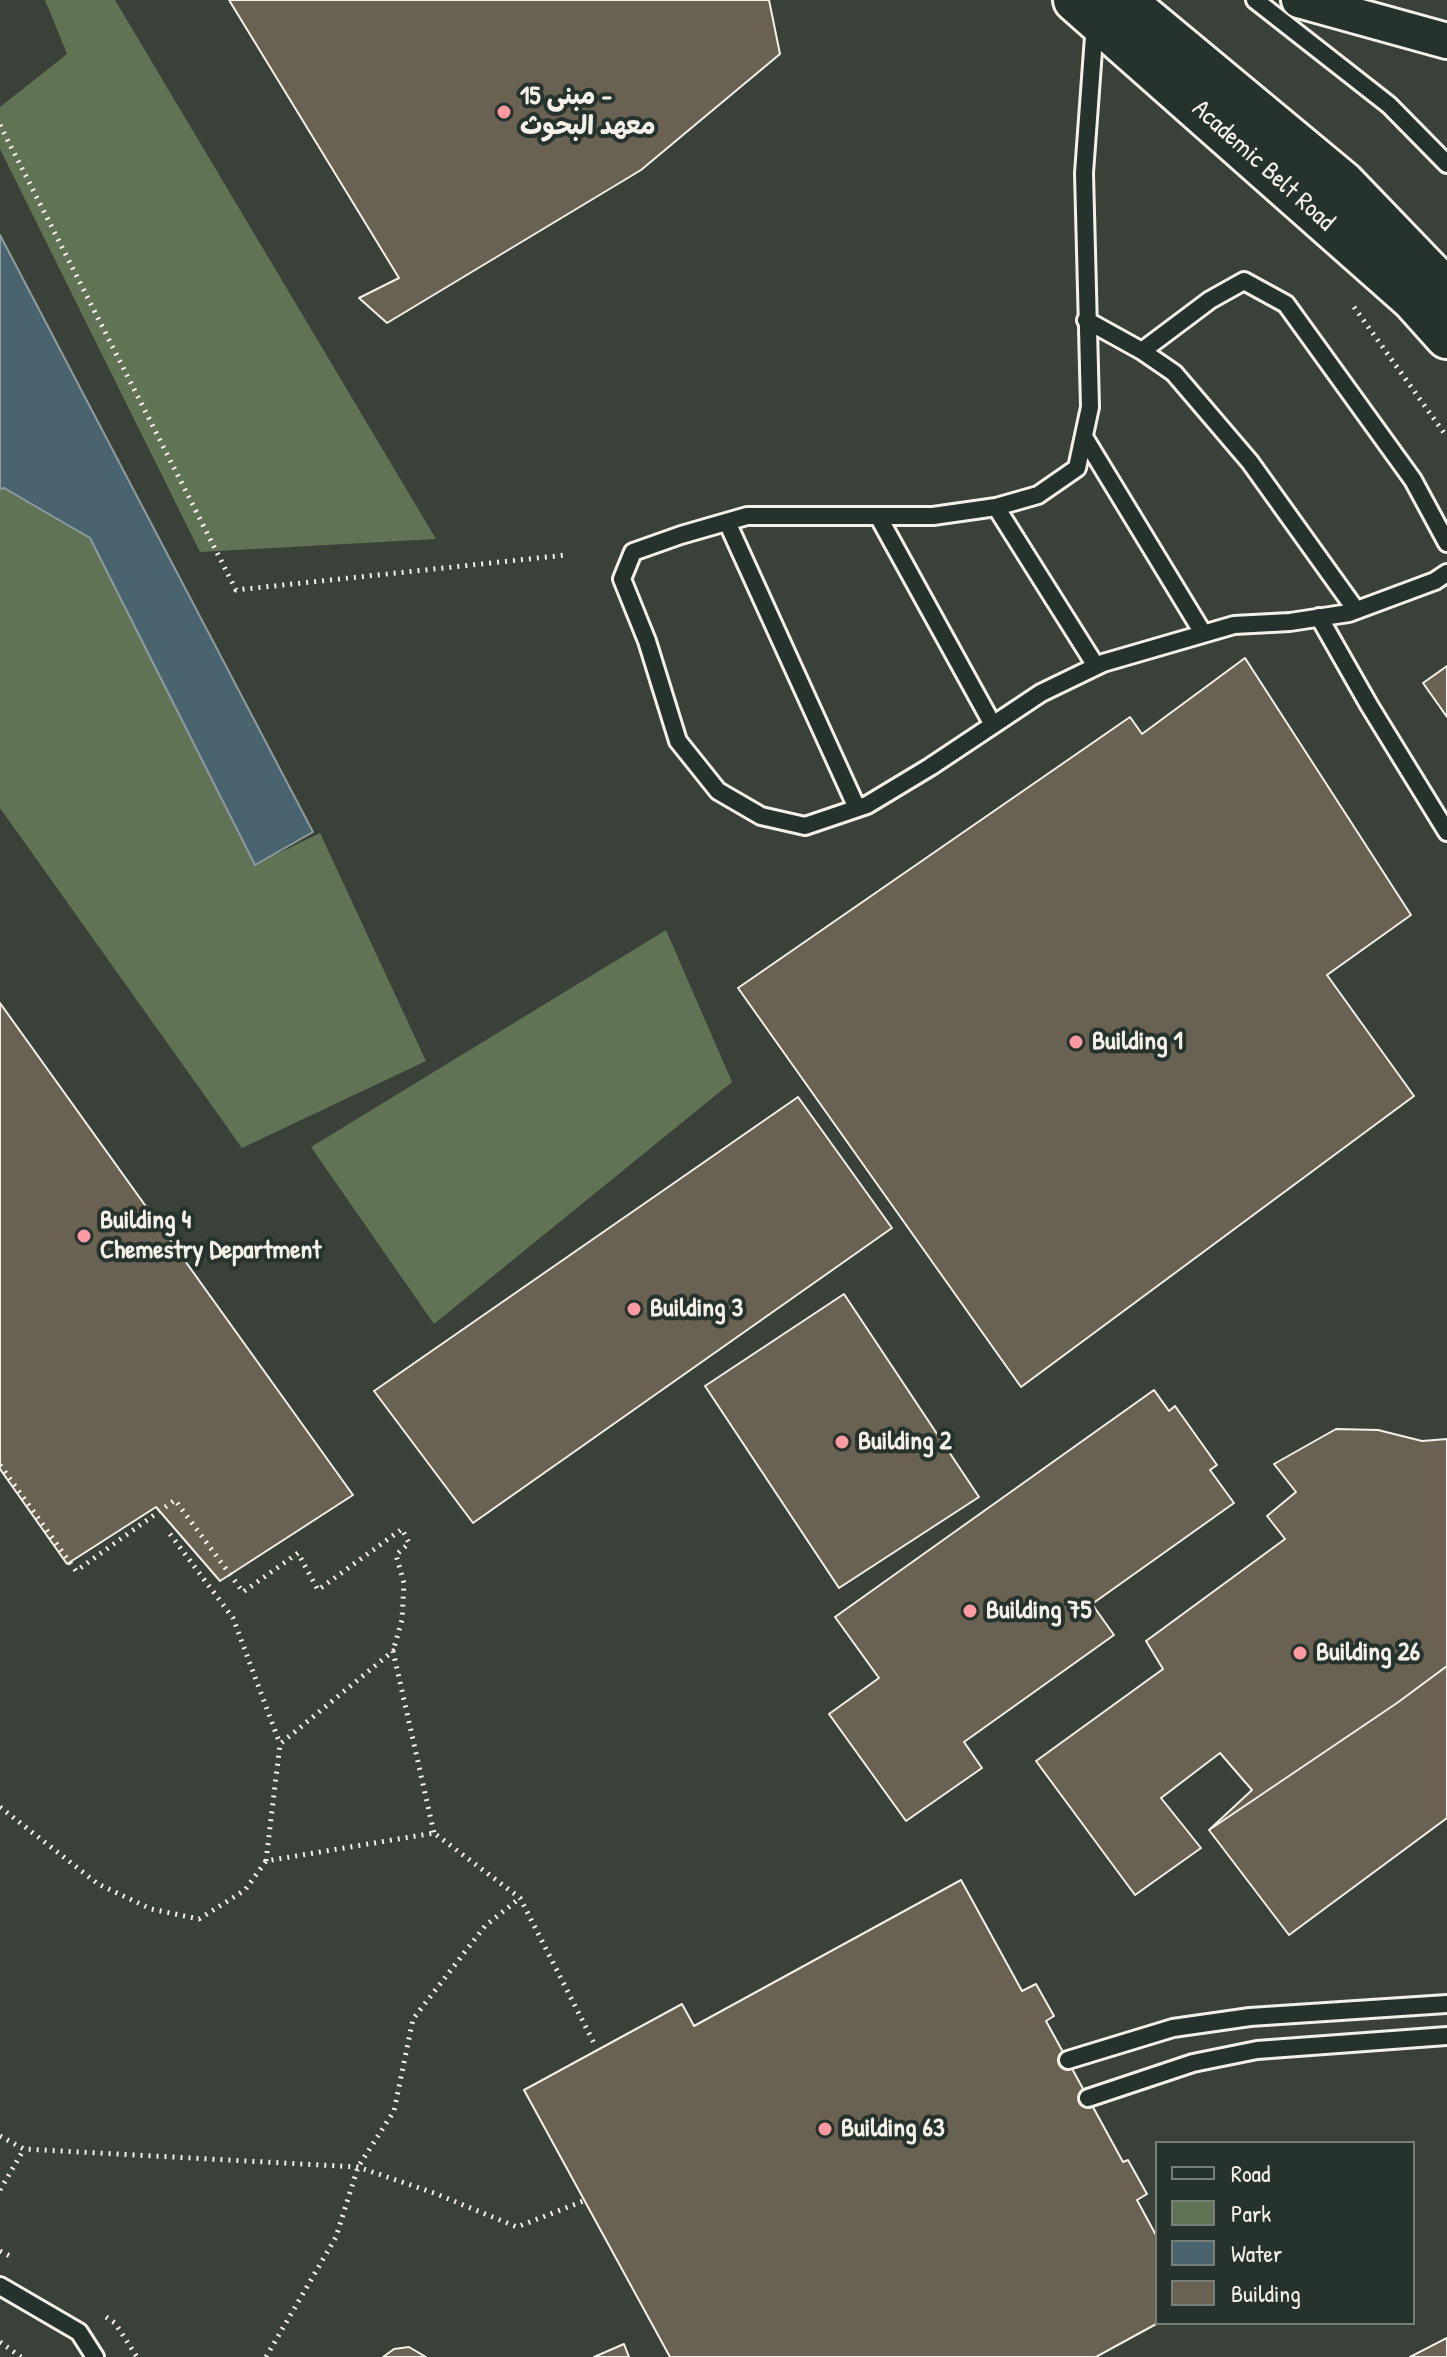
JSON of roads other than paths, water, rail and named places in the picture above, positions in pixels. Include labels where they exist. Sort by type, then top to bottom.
[{"type":"street","points":[[1299,0],[1447,41]]},
{"type":"street","name":"Academic Belt Road","points":[[1098,6],[1343,183],[1447,291]]},
{"type":"street","name":"Academic Belt Road","points":[[1098,6],[1413,299],[1447,337]]},
{"type":"lane","points":[[1255,0],[1389,105],[1447,164]]},
{"type":"lane","points":[[1098,6],[1084,173],[1090,407],[1077,468],[1038,495],[996,507],[933,516],[747,516],[633,552],[622,579],[647,641],[678,741],[718,791],[761,816],[805,826],[867,805],[1041,693],[1096,666],[1234,625],[1290,622],[1356,610],[1435,581],[1447,573]]},
{"type":"lane","points":[[1142,351],[1210,300],[1244,281],[1286,304],[1413,480],[1447,543]]},
{"type":"lane","points":[[1086,320],[1174,373],[1250,462],[1356,610]]},
{"type":"lane","points":[[1084,437],[1203,633]]},
{"type":"lane","points":[[996,507],[1096,666]]},
{"type":"lane","points":[[878,516],[993,725]]},
{"type":"lane","points":[[727,522],[857,808]]},
{"type":"lane","points":[[1319,617],[1447,832]]},
{"type":"lane","points":[[1068,2060],[1173,2028],[1250,2017],[1447,2004]]},
{"type":"lane","points":[[1088,2098],[1193,2063],[1257,2050],[1447,2036]]},
{"type":"lane","points":[[0,2286],[79,2332],[95,2357]]},
{"type":"water","points":[[0,235],[313,832],[255,865],[90,538],[4,488],[0,489]]},
{"type":"place","name":"مبنى 15 - معهد البحوث","points":[[504,112]]},
{"type":"place","name":"Building 1","points":[[1076,1042]]},
{"type":"place","name":"Building 4 Chemestry Department","points":[[84,1236]]},
{"type":"place","name":"Building 3","points":[[634,1309]]},
{"type":"place","name":"Building 2","points":[[842,1442]]},
{"type":"place","name":"Building 75","points":[[970,1611]]},
{"type":"place","name":"Building 26","points":[[1300,1653]]},
{"type":"place","name":"Building 63","points":[[825,2129]]}]
